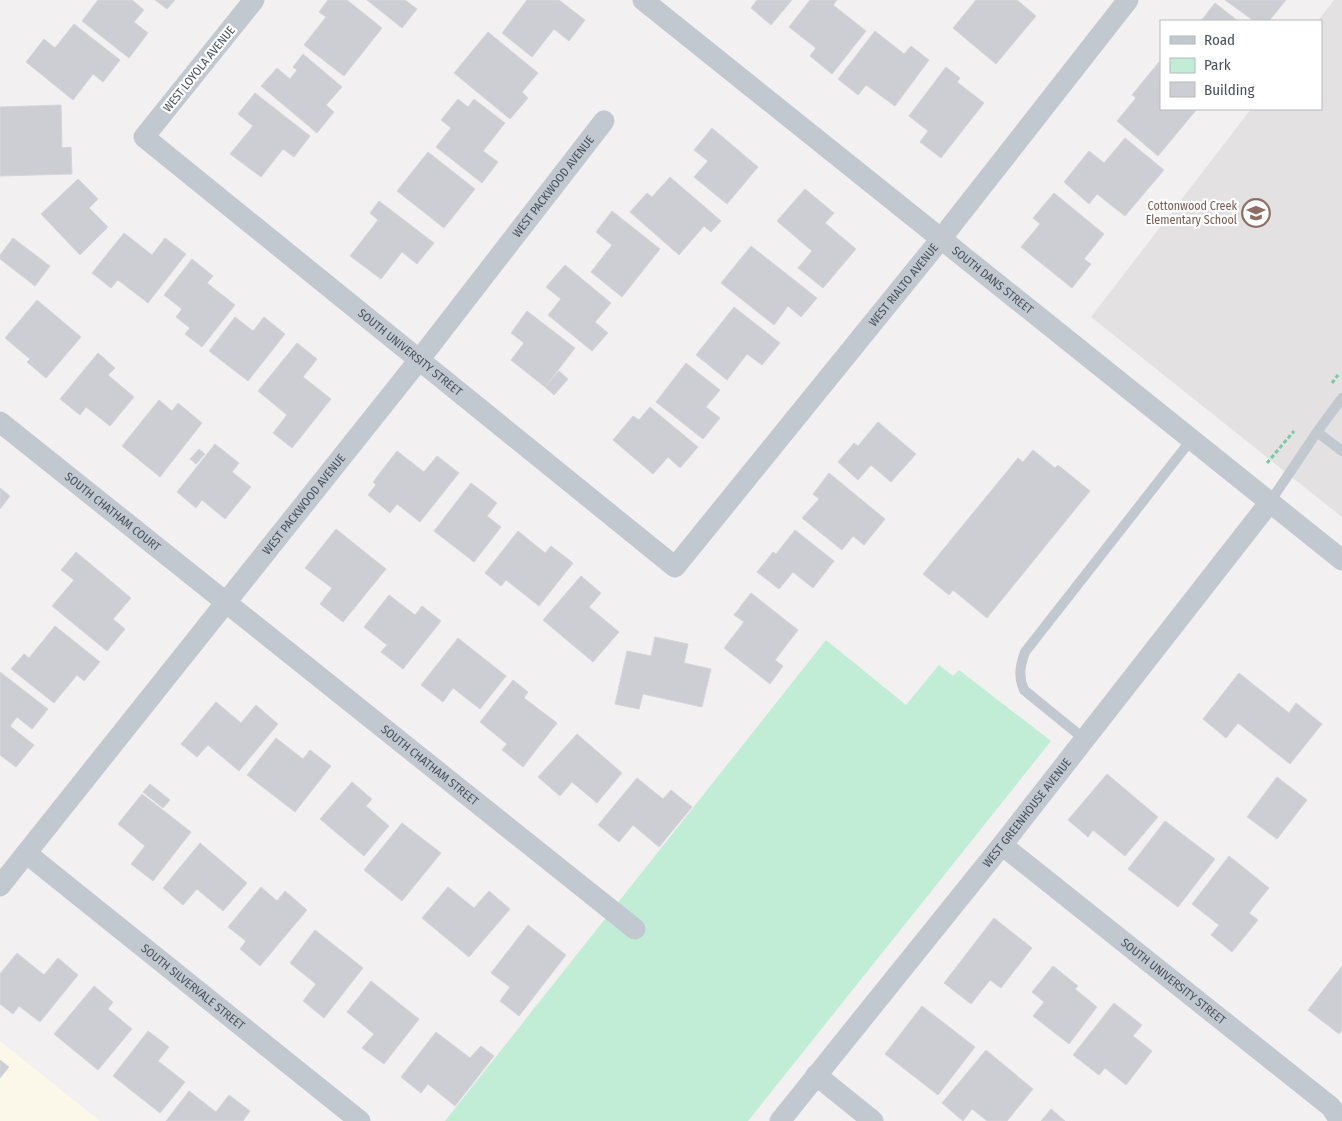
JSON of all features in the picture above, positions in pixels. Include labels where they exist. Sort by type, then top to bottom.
[{"type":"street","name":"WEST LOYOLA AVENUE","points":[[144,137],[254,0]]},
{"type":"street","name":"SOUTH DANS STREET","points":[[643,0],[940,240],[1342,560]]},
{"type":"street","name":"WEST RIALTO AVENUE","points":[[675,566],[940,240],[1128,0]]},
{"type":"street","name":"WEST PACKWOOD AVENUE","points":[[0,886],[224,602],[419,360],[604,121]]},
{"type":"street","name":"SOUTH UNIVERSITY STREET","points":[[144,137],[675,566]]},
{"type":"street","name":"SOUTH CHATHAM COURT","points":[[0,422],[224,602]]},
{"type":"street","name":"WEST GREENHOUSE AVENUE","points":[[780,1121],[1002,845],[1083,738],[1270,502]]},
{"type":"street","name":"SOUTH CHATHAM STREET","points":[[224,602],[635,929]]},
{"type":"street","name":"SOUTH UNIVERSITY STREET","points":[[1002,845],[1331,1107],[1340,1121]]},
{"type":"street","name":"SOUTH SILVERVALE STREET","points":[[26,853],[360,1121]]},
{"type":"street","points":[[816,1075],[873,1121]]},
{"type":"lane","points":[[1270,502],[1342,398]]},
{"type":"lane","points":[[1317,432],[1342,451]]},
{"type":"lane","points":[[1083,738],[1024,690],[1020,681],[1021,662],[1025,652],[1191,440]]},
{"type":"shaded area","name":"Cottonwood Creek Elementary School","points":[[1334,0],[1342,0],[1342,517],[1091,317],[1250,110],[1322,110],[1322,20],[1319,20]]},
{"type":"shaded area","points":[[0,1041],[100,1121],[0,1121]]},
{"type":"green space","points":[[826,640],[906,705],[939,665],[953,676],[959,670],[1051,741],[748,1121],[445,1121]]},
{"type":"building","points":[[98,0],[132,0],[144,10],[134,22],[148,33],[129,58],[82,21]]},
{"type":"building","points":[[155,0],[175,0],[167,9]]},
{"type":"building","points":[[328,0],[347,0],[382,28],[344,76],[304,45],[326,17],[319,12]]},
{"type":"building","points":[[367,0],[405,0],[417,9],[402,28]]},
{"type":"building","points":[[527,0],[559,0],[585,20],[569,41],[554,29],[532,57],[502,33]]},
{"type":"building","points":[[757,0],[792,0],[771,25],[751,8]]},
{"type":"building","points":[[810,0],[837,0],[833,5],[866,31],[832,74],[810,56],[816,48],[789,27]]},
{"type":"building","points":[[976,0],[1017,0],[1036,16],[996,64],[953,28]]},
{"type":"building","points":[[1225,0],[1286,0],[1270,20],[1253,20]]},
{"type":"building","points":[[1215,3],[1237,20],[1202,20]]},
{"type":"building","points":[[74,24],[120,60],[103,82],[93,74],[73,100],[26,62],[44,39],[55,48]]},
{"type":"building","points":[[875,31],[904,54],[911,46],[929,60],[895,106],[866,85],[858,95],[838,79]]},
{"type":"building","points":[[488,32],[538,73],[522,92],[528,98],[510,119],[454,73]]},
{"type":"building","points":[[303,54],[342,87],[326,105],[334,112],[317,133],[261,86],[277,68],[290,79],[297,70],[293,67]]},
{"type":"building","points":[[1159,62],[1160,110],[1196,110],[1158,156],[1117,121],[1136,98],[1132,95]]},
{"type":"building","points":[[946,67],[960,78],[957,82],[984,103],[941,158],[920,142],[928,131],[909,116]]},
{"type":"building","points":[[255,93],[310,136],[294,157],[283,149],[261,177],[230,154],[253,126],[238,114]]},
{"type":"building","points":[[458,99],[468,107],[474,99],[505,123],[483,151],[498,162],[482,183],[436,147],[451,128],[441,120]]},
{"type":"building","points":[[61,105],[62,148],[71,147],[72,174],[0,176],[0,107]]},
{"type":"building","points":[[712,128],[758,167],[727,204],[694,177],[708,161],[694,150]]},
{"type":"building","points":[[1125,138],[1164,170],[1125,216],[1097,194],[1089,204],[1064,182],[1089,151],[1104,163]]},
{"type":"building","points":[[428,152],[475,189],[444,228],[397,191]]},
{"type":"building","points":[[670,177],[721,221],[711,232],[704,226],[679,255],[630,212],[647,193],[652,197]]},
{"type":"building","points":[[78,179],[98,199],[89,208],[108,227],[80,255],[41,214]]},
{"type":"building","points":[[805,189],[834,213],[825,223],[856,249],[823,288],[798,268],[812,251],[777,221]]},
{"type":"building","points":[[1054,193],[1104,234],[1084,259],[1091,264],[1072,288],[1021,247],[1040,224],[1033,218]]},
{"type":"building","points":[[379,201],[434,243],[417,264],[402,252],[381,279],[350,256],[378,220],[370,213]]},
{"type":"building","points":[[612,211],[660,249],[622,297],[591,272],[612,245],[596,232]]},
{"type":"building","points":[[124,233],[152,255],[165,238],[186,254],[148,303],[118,280],[111,288],[92,273]]},
{"type":"building","points":[[13,238],[50,266],[35,286],[0,259],[0,255]]},
{"type":"building","points":[[751,246],[817,298],[801,317],[788,306],[774,325],[721,283]]},
{"type":"building","points":[[192,259],[213,276],[207,283],[235,305],[202,347],[185,334],[190,328],[176,317],[182,309],[164,295]]},
{"type":"building","points":[[565,265],[611,303],[595,322],[608,333],[592,351],[548,315],[561,299],[546,287]]},
{"type":"building","points":[[37,300],[81,337],[46,378],[27,362],[30,359],[5,338]]},
{"type":"building","points":[[734,307],[780,343],[762,365],[747,354],[727,380],[696,355]]},
{"type":"building","points":[[527,311],[575,348],[545,387],[511,360],[524,343],[511,333]]},
{"type":"building","points":[[235,317],[253,331],[264,317],[285,334],[248,381],[209,351]]},
{"type":"building","points":[[297,343],[317,359],[303,377],[331,399],[292,448],[273,433],[287,415],[258,391]]},
{"type":"building","points":[[98,353],[115,368],[108,375],[134,397],[110,426],[86,407],[80,415],[60,399]]},
{"type":"building","points":[[686,363],[720,390],[706,407],[720,418],[703,439],[656,402]]},
{"type":"building","points":[[559,371],[568,379],[554,395],[545,387]]},
{"type":"building","points":[[159,400],[172,411],[178,403],[202,423],[160,477],[122,446]]},
{"type":"building","points":[[650,407],[698,447],[680,468],[668,457],[653,474],[613,440],[633,416],[639,420]]},
{"type":"building","points":[[878,422],[916,454],[891,482],[871,465],[858,480],[838,462],[854,443],[858,446]]},
{"type":"building","points":[[215,444],[239,463],[232,472],[251,487],[225,519],[202,500],[196,508],[177,492]]},
{"type":"building","points":[[199,449],[205,454],[196,464],[190,459]]},
{"type":"building","points":[[1033,450],[1055,468],[1058,465],[1090,491],[987,618],[953,590],[949,595],[923,574],[1018,458],[1023,462]]},
{"type":"building","points":[[397,451],[424,472],[437,456],[459,473],[420,522],[397,504],[390,513],[368,495],[376,485],[373,482]]},
{"type":"building","points":[[829,473],[885,519],[864,545],[853,536],[842,550],[802,518],[819,499],[813,494]]},
{"type":"building","points":[[471,483],[497,503],[487,516],[501,527],[474,562],[434,531]]},
{"type":"building","points":[[0,488],[10,496],[0,509]]},
{"type":"building","points":[[336,529],[386,569],[343,622],[320,604],[332,588],[305,568]]},
{"type":"building","points":[[795,530],[834,561],[813,588],[793,572],[779,589],[757,572],[773,552],[776,554]]},
{"type":"building","points":[[518,531],[545,553],[551,546],[573,563],[539,606],[506,580],[501,586],[485,573]]},
{"type":"building","points":[[76,552],[131,598],[113,619],[125,629],[107,651],[52,606],[74,580],[61,570]]},
{"type":"building","points":[[581,576],[601,593],[589,607],[619,632],[593,662],[543,620]]},
{"type":"building","points":[[751,593],[798,630],[775,660],[783,666],[770,684],[724,648],[744,622],[734,615]]},
{"type":"building","points":[[389,595],[415,615],[422,606],[441,621],[403,669],[381,652],[387,645],[364,627]]},
{"type":"building","points":[[55,626],[100,662],[84,681],[77,675],[54,703],[11,669],[24,654],[29,658]]},
{"type":"building","points":[[655,637],[688,644],[684,663],[711,669],[702,707],[643,694],[639,709],[615,704],[627,651],[651,656]]},
{"type":"building","points":[[458,638],[506,676],[480,709],[453,688],[443,702],[421,685]]},
{"type":"building","points":[[0,672],[48,709],[32,729],[17,717],[10,726],[34,745],[16,767],[0,755]]},
{"type":"building","points":[[1239,673],[1289,713],[1296,703],[1322,724],[1290,764],[1238,723],[1226,738],[1203,719]]},
{"type":"building","points":[[513,680],[528,692],[524,698],[557,723],[523,767],[502,750],[507,744],[480,722]]},
{"type":"building","points":[[216,702],[241,723],[256,705],[278,724],[239,771],[208,745],[197,757],[181,744]]},
{"type":"building","points":[[577,734],[622,773],[597,803],[572,782],[560,796],[538,777]]},
{"type":"building","points":[[276,738],[303,759],[310,750],[331,766],[295,812],[247,775]]},
{"type":"building","points":[[1107,774],[1158,817],[1125,856],[1093,830],[1088,837],[1068,820]]},
{"type":"building","points":[[1277,777],[1307,800],[1277,839],[1247,817]]},
{"type":"building","points":[[637,778],[663,799],[671,790],[692,807],[659,847],[633,825],[619,842],[598,825]]},
{"type":"building","points":[[352,782],[372,799],[366,806],[389,826],[364,856],[320,819]]},
{"type":"building","points":[[150,784],[170,800],[163,808],[143,792]]},
{"type":"building","points":[[142,794],[191,832],[153,881],[131,864],[145,846],[118,824]]},
{"type":"building","points":[[1165,821],[1215,859],[1178,907],[1128,869]]},
{"type":"building","points":[[402,823],[441,853],[402,901],[364,870]]},
{"type":"building","points":[[200,843],[247,883],[223,911],[197,889],[183,905],[163,888]]},
{"type":"building","points":[[1229,856],[1269,888],[1249,913],[1258,920],[1232,952],[1211,935],[1219,925],[1192,904]]},
{"type":"building","points":[[261,887],[277,901],[285,891],[307,910],[260,966],[240,949],[246,941],[228,927]]},
{"type":"building","points":[[448,887],[474,908],[489,891],[510,909],[469,957],[422,918]]},
{"type":"building","points":[[994,918],[1032,948],[1001,988],[990,980],[971,1004],[944,983]]},
{"type":"building","points":[[528,925],[566,955],[519,1016],[500,1001],[510,987],[491,973]]},
{"type":"building","points":[[315,930],[363,968],[324,1018],[303,1001],[316,984],[290,963]]},
{"type":"building","points":[[17,953],[44,975],[58,958],[78,975],[40,1022],[19,1006],[13,1014],[0,1004],[0,974]]},
{"type":"building","points":[[1053,966],[1078,986],[1075,989],[1097,1007],[1069,1044],[1033,1016],[1044,1002],[1032,992]]},
{"type":"building","points":[[1342,966],[1342,1030],[1339,1034],[1308,1010]]},
{"type":"building","points":[[371,981],[419,1019],[384,1064],[362,1048],[374,1034],[347,1012]]},
{"type":"building","points":[[94,986],[113,1002],[108,1009],[132,1029],[98,1070],[54,1034]]},
{"type":"building","points":[[1114,1003],[1142,1025],[1133,1036],[1152,1051],[1126,1085],[1105,1068],[1099,1075],[1073,1055]]},
{"type":"building","points":[[922,1006],[975,1047],[938,1095],[885,1054]]},
{"type":"building","points":[[148,1031],[169,1047],[158,1061],[185,1082],[160,1113],[113,1076]]},
{"type":"building","points":[[436,1032],[470,1058],[481,1046],[494,1056],[455,1106],[428,1084],[421,1093],[401,1077]]},
{"type":"building","points":[[986,1050],[1033,1089],[1007,1121],[987,1121],[972,1109],[963,1121],[942,1103]]},
{"type":"building","points":[[0,1060],[9,1067],[0,1078]]},
{"type":"building","points":[[189,1091],[216,1112],[229,1095],[250,1111],[243,1121],[166,1121]]},
{"type":"building","points":[[1051,1109],[1065,1121],[1041,1121]]},
{"type":"place","name":"Cottonwood Creek Elementary School","points":[[1256,213]]}]
